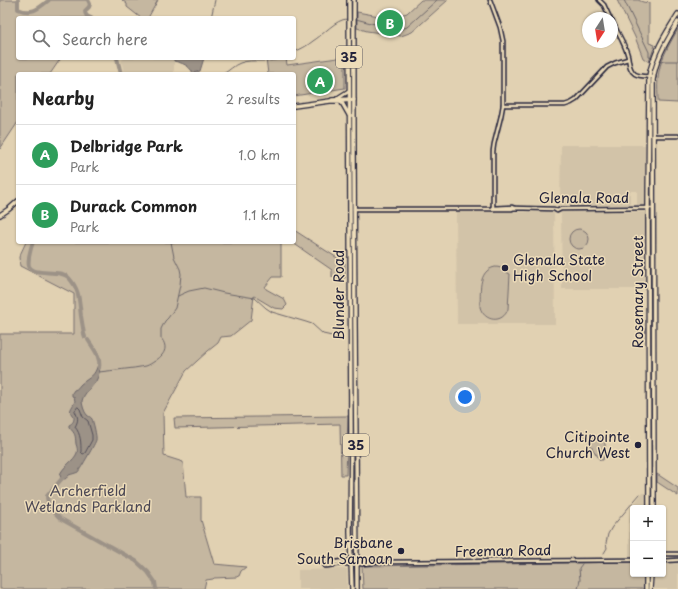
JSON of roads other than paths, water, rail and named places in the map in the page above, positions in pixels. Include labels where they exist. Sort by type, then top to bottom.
[{"type":"main road","name":"Blunder Road","points":[[349,0],[349,116],[356,429],[357,589]]},
{"type":"main road","name":"Blunder Road","points":[[352,589],[350,532],[354,0]]},
{"type":"main road","points":[[658,55],[662,40],[678,14]]},
{"type":"main road","points":[[655,61],[678,22]]},
{"type":"main road","name":"Rosemary Street","points":[[654,505],[651,476],[648,208],[649,76],[655,61]]},
{"type":"main road","name":"Rosemary Street","points":[[649,505],[651,476],[655,61]]},
{"type":"main road","points":[[339,100],[349,91]]},
{"type":"main road","points":[[296,106],[331,100],[354,100]]},
{"type":"main road","points":[[339,100],[349,116]]},
{"type":"main road","points":[[0,215],[16,204]]},
{"type":"main road","points":[[646,577],[646,589]]},
{"type":"main road","points":[[650,589],[651,577]]},
{"type":"street","points":[[490,0],[503,40],[503,105],[493,151],[493,208]]},
{"type":"street","points":[[599,0],[604,5],[607,12]]},
{"type":"street","points":[[618,34],[627,53],[630,67],[635,74],[654,77]]},
{"type":"street","points":[[503,105],[566,105],[576,100],[607,67],[628,59]]},
{"type":"street","points":[[649,136],[678,136]]},
{"type":"street","name":"Glenala Road","points":[[352,209],[486,209],[512,207],[554,209],[557,211],[561,209],[653,208]]},
{"type":"street","points":[[666,554],[678,554]]},
{"type":"street","name":"Freeman Road","points":[[352,563],[630,560]]},
{"type":"street","points":[[666,561],[678,560]]},
{"type":"street","points":[[339,561],[352,563],[341,564],[325,566],[339,561]]},
{"type":"water","points":[[203,60],[200,71],[196,72],[192,72],[187,66],[174,61]]},
{"type":"water","points":[[100,363],[97,379],[84,395],[82,401],[85,412],[92,420],[96,440],[78,472],[69,475],[65,479],[61,478],[61,472],[73,459],[77,452],[75,435],[69,427],[74,418],[70,411],[75,401],[72,393],[92,376]]},
{"type":"waterway","points":[[18,0],[18,9],[23,11],[35,10],[49,0]]},
{"type":"waterway","points":[[86,16],[85,11],[90,4],[88,0]]},
{"type":"waterway","points":[[211,16],[215,0]]},
{"type":"waterway","points":[[356,19],[397,30],[402,29],[407,27],[437,0]]},
{"type":"waterway","points":[[624,0],[649,52],[649,57],[652,58]]},
{"type":"waterway","points":[[296,51],[302,49],[334,24],[347,19]]},
{"type":"waterway","points":[[655,59],[664,61],[678,61]]},
{"type":"waterway","points":[[118,60],[120,72]]},
{"type":"waterway","points":[[226,72],[238,64],[245,62],[277,60]]},
{"type":"waterway","points":[[32,244],[29,263],[31,269],[41,272],[60,273],[65,275],[73,282],[78,296],[85,337]]},
{"type":"waterway","points":[[99,372],[146,366],[163,354],[165,345],[161,338],[161,329],[175,308],[181,274],[174,257],[171,244]]},
{"type":"waterway","points":[[178,296],[189,291],[204,288],[255,298],[272,312],[312,324],[323,334],[343,340]]},
{"type":"waterway","points":[[88,340],[98,357],[99,368]]},
{"type":"waterway","points":[[65,475],[47,496],[48,502],[53,511],[61,519],[136,561],[148,572],[155,582],[156,589]]},
{"type":"waterway","points":[[604,553],[607,548],[606,543],[608,534],[612,527],[640,494]]},
{"type":"waterway","points":[[578,589],[580,580],[579,568],[582,564]]},
{"type":"place","name":"Durack Common","points":[[390,23]]},
{"type":"place","name":"Delbridge Park","points":[[320,81]]},
{"type":"place","name":"Glenala State High School","points":[[505,268]]},
{"type":"place","name":"Citipointe Church West","points":[[638,445]]},
{"type":"place","name":"Brisbane South Samoan","points":[[401,551]]},
{"type":"park label","name":"Archerfield Wetlands Parkland","points":[[88,500]]}]
